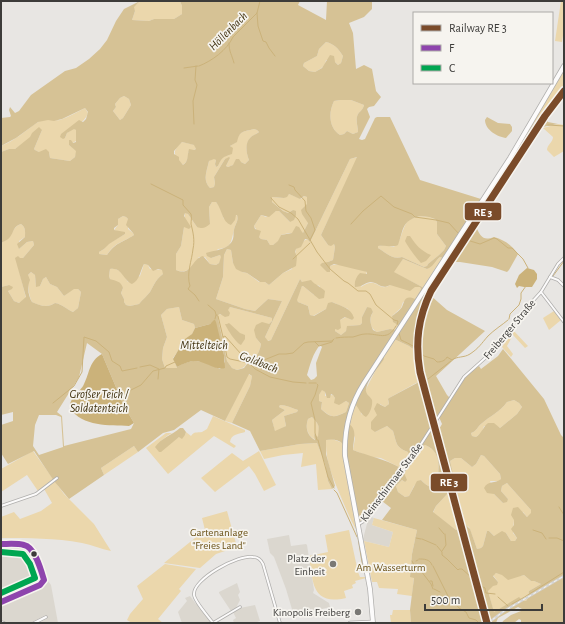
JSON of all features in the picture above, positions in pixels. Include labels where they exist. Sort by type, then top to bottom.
[{"type":"main road","points":[[373,622],[361,540],[345,456],[347,426],[354,403],[364,383],[530,124],[564,66]]},
{"type":"street","name":"Freiberger Straße","points":[[450,398],[464,377],[493,351],[520,315],[541,292],[558,264],[564,258]]},
{"type":"street","points":[[550,278],[558,280],[564,286]]},
{"type":"street","points":[[541,292],[564,322]]},
{"type":"street","name":"Kleinschirmaer Straße","points":[[358,524],[364,521],[374,504],[406,466],[450,398]]},
{"type":"street","points":[[1,506],[36,494],[57,478]]},
{"type":"street","points":[[240,607],[213,623],[195,599],[194,593],[196,588],[208,575],[220,567],[251,556],[258,558],[263,564],[280,623]]},
{"type":"street","points":[[1,602],[28,591]]},
{"type":"street","points":[[34,623],[46,617]]},
{"type":"street","points":[[350,623],[373,622]]},
{"type":"shaded area","points":[[140,1],[134,7],[135,11],[132,20],[149,21],[154,19],[174,19],[182,14],[182,6],[180,1],[300,1],[298,5],[326,20],[327,1],[372,1],[372,9],[364,17],[349,23],[353,33],[356,69],[364,65],[372,69],[376,91],[381,97],[374,106],[367,109],[370,117],[359,139],[365,139],[375,118],[390,117],[420,180],[481,199],[443,258],[440,257],[431,267],[427,269],[403,259],[394,272],[424,288],[361,386],[343,444],[335,440],[326,440],[326,454],[335,486],[332,489],[328,481],[325,464],[317,443],[300,444],[260,451],[250,431],[232,423],[250,386],[252,376],[249,374],[225,421],[201,410],[174,430],[163,433],[138,452],[134,446],[101,468],[104,475],[69,499],[54,481],[34,451],[8,464],[1,453],[1,425],[13,421],[13,412],[1,415],[1,287],[9,285],[13,287],[8,291],[14,301],[19,303],[26,297],[15,258],[18,256],[23,258],[34,245],[33,241],[27,242],[19,249],[17,244],[25,237],[25,231],[23,225],[21,224],[15,228],[7,240],[1,243],[1,152],[9,149],[15,149],[30,137],[39,127],[42,130],[34,149],[39,152],[46,149],[49,152],[50,158],[70,161],[75,157],[76,151],[69,145],[69,140],[73,143],[76,142],[76,130],[74,129],[67,133],[63,139],[60,137],[61,134],[79,120],[83,122],[86,119],[88,112],[85,108],[62,119],[38,122],[16,138],[1,146],[1,118],[11,116],[9,110],[10,107],[15,113],[19,111],[31,95],[65,71],[76,68],[89,59],[107,40],[116,21],[124,9]],"holes":[[[326,42],[336,47],[343,56],[341,63],[338,65],[335,62],[334,56],[330,55],[322,68],[315,72],[309,71],[303,66],[304,63],[317,56],[319,49]],[[124,96],[129,99],[131,105],[123,118],[120,120],[113,111],[116,107],[115,104],[120,98]],[[340,100],[351,100],[364,105],[357,116],[358,132],[353,134],[347,131],[340,135],[336,132],[331,120],[331,110],[334,101]],[[254,129],[259,132],[248,140],[247,151],[249,160],[245,164],[239,159],[236,159],[233,165],[228,167],[226,166],[230,158],[225,159],[214,177],[214,187],[210,188],[206,182],[206,172],[209,161],[214,159],[216,160],[216,167],[218,166],[223,158],[232,154],[233,148],[230,146],[237,142],[239,135],[245,131]],[[182,142],[194,145],[196,149],[189,149],[187,160],[183,165],[179,160],[179,157],[174,154],[174,151]],[[357,157],[321,235],[328,245],[331,246],[334,244],[333,260],[320,265],[327,272],[330,272],[330,266],[334,264],[367,272],[367,274],[360,273],[356,278],[355,287],[371,282],[383,287],[390,285],[410,291],[415,287],[420,287],[421,289],[415,299],[407,298],[401,308],[392,316],[393,322],[398,325],[395,330],[390,329],[377,332],[373,330],[370,321],[373,312],[371,308],[367,307],[362,317],[362,323],[360,325],[347,326],[346,331],[341,335],[335,331],[335,329],[338,330],[341,328],[340,320],[345,317],[352,320],[354,318],[351,312],[332,302],[328,303],[326,309],[314,316],[310,315],[308,306],[298,302],[297,300],[302,286],[319,299],[324,298],[325,291],[311,280],[302,282],[300,279],[271,340],[268,341],[265,337],[282,301],[268,299],[255,311],[216,299],[223,277],[224,255],[227,249],[231,250],[233,263],[236,269],[247,273],[260,282],[265,282],[269,285],[283,273],[296,266],[297,257],[295,252],[296,249],[301,247],[305,239],[310,242],[350,159]],[[289,194],[300,199],[304,196],[307,197],[307,204],[301,210],[308,223],[303,233],[299,227],[296,226],[292,233],[281,235],[278,241],[273,245],[270,245],[267,240],[259,237],[261,231],[255,229],[254,226],[261,215],[269,217],[276,211],[279,211],[290,222],[294,220],[296,215],[296,211],[293,210],[288,213],[283,211],[272,202],[272,197],[284,198]],[[212,202],[216,202],[224,218],[231,225],[237,215],[237,221],[231,243],[225,247],[206,253],[207,256],[211,258],[220,255],[221,257],[219,263],[216,265],[210,264],[203,256],[196,260],[185,271],[181,272],[176,270],[176,254],[181,246],[184,227],[189,229],[191,227],[184,216],[185,213],[188,214],[197,227],[202,228],[210,224],[209,207]],[[123,216],[128,219],[126,225],[134,235],[116,245],[107,255],[99,254],[99,252],[109,244],[125,234],[125,232],[114,230],[114,228],[118,225],[118,219]],[[420,216],[435,219],[437,222],[437,234],[446,246],[444,250],[424,267],[402,257],[393,257],[378,248],[378,246],[398,245],[404,226],[409,220]],[[144,264],[148,265],[153,271],[158,269],[162,270],[163,274],[139,304],[130,306],[126,305],[121,293],[123,288],[121,284],[110,279],[110,269],[120,272],[132,284],[138,278]],[[31,272],[35,275],[36,287],[40,286],[43,279],[46,277],[50,284],[57,287],[64,296],[74,289],[78,289],[81,292],[78,308],[73,312],[62,305],[55,303],[50,306],[38,305],[32,302],[28,291],[30,280],[28,275]],[[179,307],[182,320],[194,324],[195,328],[213,322],[220,341],[225,362],[220,369],[198,361],[189,362],[177,367],[175,363],[177,368],[165,368],[162,359],[163,348],[167,337],[161,315],[167,309]],[[230,307],[272,318],[272,321],[269,324],[262,322],[256,325],[254,330],[256,338],[261,344],[258,354],[254,359],[246,357],[247,364],[244,368],[237,370],[232,368],[227,361],[218,318],[218,315],[220,314],[225,317],[229,316],[230,313],[228,310]],[[87,343],[102,354],[123,404],[134,423],[131,429],[64,446],[62,416],[57,412],[79,377]],[[320,345],[322,347],[316,363],[317,376],[311,380],[307,375],[314,355]],[[322,390],[325,392],[327,398],[330,398],[331,394],[333,395],[335,398],[334,403],[339,405],[346,401],[349,403],[346,412],[333,416],[327,414],[321,409],[322,402],[319,401],[319,395]],[[280,405],[298,410],[297,412],[284,416],[286,426],[275,431],[272,420],[285,410],[279,407]],[[39,415],[56,415],[61,417],[63,447],[39,455],[33,446],[35,425]],[[312,417],[318,424],[319,428],[318,437],[314,434],[315,440],[308,434],[308,419]]]},
{"type":"shaded area","points":[[564,90],[564,94],[540,125],[432,292],[425,307],[419,334],[419,355],[421,366],[489,623],[487,623],[418,367],[415,345],[418,323],[425,301],[438,277],[546,112]]},
{"type":"shaded area","points":[[564,94],[564,97],[547,120],[548,122],[558,124],[542,127],[476,227],[483,237],[487,239],[494,237],[505,241],[518,254],[509,270],[507,272],[492,267],[460,262],[455,262],[450,266],[449,265],[543,121]]},
{"type":"shaded area","points":[[487,117],[498,123],[510,124],[512,131],[506,138],[496,135],[487,127],[485,120]]},
{"type":"shaded area","points":[[407,236],[410,236],[424,252],[431,255],[426,261],[421,263],[415,256],[405,241]]},
{"type":"shaded area","points":[[425,292],[428,294],[418,321],[416,351],[394,339]]},
{"type":"shaded area","points":[[430,295],[447,310],[485,331],[436,376],[450,398],[468,374],[479,366],[481,369],[498,356],[503,349],[544,399],[561,435],[564,438],[564,623],[521,623],[521,620],[519,619],[514,623],[502,623],[511,615],[521,611],[522,609],[518,607],[498,618],[496,623],[489,623],[438,431],[442,424],[439,417],[436,422],[423,374],[419,344],[420,329]],"holes":[[[514,400],[522,407],[517,414],[500,428],[494,423],[488,423],[476,437],[472,436],[471,433],[481,424],[507,402]],[[481,455],[484,456],[500,474],[501,479],[488,484],[484,488],[487,493],[494,494],[503,503],[507,502],[508,499],[501,491],[502,486],[507,483],[531,510],[531,513],[527,517],[518,507],[513,508],[511,515],[514,520],[514,525],[511,529],[517,538],[515,541],[511,541],[506,533],[502,531],[494,536],[487,531],[483,546],[477,549],[470,529],[465,524],[450,461],[455,458],[461,458],[472,467],[476,464]],[[496,573],[502,575],[508,580],[524,575],[531,581],[541,584],[529,591],[526,601],[523,601],[519,597],[494,612],[488,591],[493,586],[497,585],[498,582],[493,576]]]},
{"type":"shaded area","points":[[229,323],[240,333],[245,335],[245,339],[241,345],[234,339],[225,324]]},
{"type":"shaded area","points":[[383,356],[384,359],[367,385],[366,392],[372,400],[372,407],[366,417],[355,404]]},
{"type":"shaded area","points":[[419,382],[422,382],[487,623],[411,623],[410,610],[414,578],[410,577],[412,554],[417,530],[382,520],[391,508],[378,498],[363,520],[359,521],[346,454],[349,424],[352,426],[354,432],[353,450],[399,467],[409,457],[408,452],[399,446],[396,442],[393,431],[387,426],[375,432],[371,429],[371,422],[377,415],[374,409],[377,403],[385,407],[389,404],[389,398]],"holes":[[[425,445],[431,448],[437,457],[439,468],[436,486],[431,487],[421,480],[417,481],[409,496],[405,497],[398,492],[396,486],[402,480],[405,482],[407,480],[404,473],[421,447]],[[449,492],[460,527],[459,530],[456,530],[433,512],[436,506]]]},
{"type":"shaded area","points":[[180,428],[183,428],[186,432],[182,439],[179,437],[159,452],[155,447],[157,444]]},
{"type":"shaded area","points":[[369,516],[374,518],[372,525],[393,532],[389,547],[364,541],[363,539]]},
{"type":"shaded area","points":[[289,535],[291,546],[307,545],[314,590],[313,593],[329,603],[330,607],[294,616],[274,557],[270,553],[267,539]]},
{"type":"shaded area","points":[[1,542],[26,545],[34,552],[44,576],[51,585],[58,623],[1,623]]},
{"type":"shaded area","points":[[237,583],[240,592],[238,595],[240,600],[236,608],[231,611],[219,592]]},
{"type":"shaded area","points":[[190,596],[211,623],[182,623],[178,612],[187,601],[185,598]]},
{"type":"shaded area","points":[[255,605],[260,621],[254,623],[234,623],[233,620],[236,618],[233,612],[240,608]]},
{"type":"green space","points":[[141,1],[180,1],[182,6],[182,14],[174,19],[154,19],[149,21],[132,20],[135,11],[133,7]]},
{"type":"green space","points":[[561,1],[564,1],[564,29],[562,42],[555,41]]},
{"type":"green space","points":[[326,42],[334,45],[341,53],[343,56],[341,63],[338,65],[335,62],[326,60],[325,64],[320,69],[315,72],[309,71],[303,66],[304,63],[317,56],[319,49]]},
{"type":"green space","points":[[564,68],[564,90],[550,106],[538,124],[533,122]]},
{"type":"green space","points":[[124,96],[129,99],[131,105],[123,118],[120,120],[113,111],[116,107],[115,104]]},
{"type":"green space","points":[[351,100],[364,105],[357,116],[358,132],[353,134],[347,131],[340,135],[336,132],[330,115],[334,101]]},
{"type":"green space","points":[[85,108],[88,113],[84,120],[65,132],[65,138],[67,133],[74,128],[76,130],[76,141],[69,145],[77,151],[75,157],[70,161],[50,158],[49,152],[39,152],[34,149],[42,130],[15,149],[9,149],[1,152],[1,146],[16,138],[38,122],[46,120],[60,120]]},
{"type":"green space","points":[[533,123],[537,125],[428,294],[424,291]]},
{"type":"green space","points":[[558,124],[564,125],[564,151],[554,157],[547,150],[553,137],[543,128]]},
{"type":"green space","points":[[254,129],[259,132],[249,139],[247,154],[249,160],[245,164],[241,162],[228,167],[226,166],[230,158],[225,159],[214,177],[214,187],[210,188],[206,182],[206,172],[209,161],[214,158],[216,160],[216,167],[218,166],[225,156],[229,155],[230,146],[236,142],[241,133]]},
{"type":"green space","points":[[182,142],[195,145],[196,149],[188,152],[186,162],[183,165],[175,154],[176,148]]},
{"type":"green space","points":[[358,157],[321,235],[328,245],[334,244],[335,247],[333,260],[328,262],[330,266],[343,265],[367,272],[361,287],[374,283],[383,287],[390,285],[420,287],[421,289],[415,299],[403,302],[401,308],[392,316],[398,325],[394,331],[390,329],[377,332],[374,330],[370,323],[373,312],[367,307],[362,317],[362,323],[360,325],[348,326],[346,331],[341,335],[335,331],[335,329],[340,325],[340,320],[346,317],[352,320],[348,309],[332,302],[326,309],[313,316],[310,315],[308,306],[296,300],[302,286],[314,295],[320,286],[302,282],[300,279],[271,340],[267,341],[265,337],[282,301],[268,299],[255,311],[216,299],[223,277],[224,255],[227,249],[231,250],[233,263],[242,272],[247,273],[259,282],[265,282],[269,285],[283,273],[292,269],[296,249],[307,239],[310,242],[350,159]]},
{"type":"green space","points":[[289,194],[301,199],[304,196],[307,197],[308,223],[303,233],[289,233],[281,235],[279,241],[273,245],[270,245],[267,240],[259,237],[259,234],[254,226],[261,215],[266,217],[276,211],[279,211],[290,222],[293,210],[288,213],[272,202],[272,197],[284,198]]},
{"type":"green space","points":[[212,202],[216,202],[220,207],[224,219],[237,215],[237,221],[230,243],[226,247],[218,249],[211,258],[220,255],[222,257],[216,265],[210,264],[205,257],[199,257],[190,269],[184,271],[176,270],[176,254],[181,246],[185,212],[197,227],[210,224],[209,207]]},
{"type":"green space","points":[[123,216],[128,219],[128,229],[134,235],[116,245],[107,255],[99,254],[99,252],[108,244],[125,234],[114,230],[118,225],[118,219]]},
{"type":"green space","points":[[420,216],[435,219],[437,222],[437,234],[446,246],[444,250],[427,266],[424,267],[402,257],[393,257],[378,248],[378,246],[384,245],[394,247],[400,239],[407,223],[411,219]]},
{"type":"green space","points":[[21,224],[23,225],[25,231],[25,237],[19,241],[19,249],[27,242],[33,241],[34,245],[23,258],[16,258],[26,298],[19,303],[14,301],[8,291],[9,285],[1,287],[1,243],[8,238],[15,227]]},
{"type":"green space","points":[[440,257],[443,258],[424,288],[393,272],[403,259],[427,269]]},
{"type":"green space","points":[[144,264],[148,265],[150,269],[163,270],[163,274],[139,304],[130,306],[126,305],[121,293],[123,288],[110,279],[110,269],[119,270],[128,282],[140,276]]},
{"type":"green space","points":[[31,272],[35,275],[36,286],[40,286],[43,279],[46,277],[50,284],[57,287],[64,296],[74,288],[78,289],[81,292],[78,308],[73,312],[62,305],[55,303],[49,306],[44,306],[32,302],[28,282],[28,275]]},
{"type":"green space","points":[[179,307],[182,320],[194,324],[195,328],[192,334],[182,343],[181,347],[173,358],[177,368],[165,368],[162,359],[163,348],[167,337],[161,315],[167,309]]},
{"type":"green space","points":[[230,307],[272,318],[272,321],[256,338],[261,344],[257,355],[254,359],[247,359],[247,362],[243,368],[237,370],[232,368],[227,361],[218,318],[218,314],[223,315]]},
{"type":"green space","points":[[554,311],[561,320],[549,330],[543,318]]},
{"type":"green space","points":[[513,330],[528,346],[525,348],[513,335],[507,346],[513,354],[511,357],[502,347]]},
{"type":"green space","points":[[394,339],[416,351],[422,382],[416,383],[389,398],[389,404],[385,407],[380,404],[377,415],[375,432],[387,426],[393,431],[396,442],[399,446],[408,452],[410,457],[399,467],[381,458],[371,457],[353,450],[355,438],[349,424],[355,404],[359,407],[362,415],[371,399],[366,393],[366,389],[383,356]]},
{"type":"green space","points":[[248,374],[252,376],[250,386],[232,423],[225,421]]},
{"type":"green space","points":[[322,389],[325,392],[325,396],[333,395],[342,403],[346,401],[349,403],[346,412],[333,416],[321,409],[322,402],[319,401],[319,395]]},
{"type":"green space","points":[[514,400],[522,407],[517,414],[500,428],[497,426],[484,426],[482,432],[476,437],[472,436],[471,433],[481,424],[507,402]]},
{"type":"green space","points":[[280,405],[298,410],[297,412],[284,416],[286,426],[275,432],[272,420],[285,410],[279,407]]},
{"type":"green space","points":[[213,416],[245,430],[245,432],[232,437],[230,442],[236,446],[234,448],[214,436],[168,474],[146,448],[166,433],[172,433],[161,441],[173,441],[185,435],[186,432],[191,436],[194,433],[202,432],[207,429]]},
{"type":"green space","points":[[312,417],[318,424],[319,428],[319,437],[318,438],[314,434],[316,440],[309,434],[307,428],[308,419]]},
{"type":"green space","points":[[332,439],[343,443],[345,469],[357,531],[332,476],[328,462],[326,440]]},
{"type":"green space","points":[[317,443],[325,464],[328,481],[332,489],[318,490],[316,464],[301,467],[303,453],[264,459],[260,451],[300,444]]},
{"type":"green space","points":[[425,445],[435,452],[437,457],[439,468],[436,486],[428,486],[421,480],[414,486],[409,496],[405,497],[398,492],[396,486],[402,480],[405,482],[404,473],[421,447]]},
{"type":"green space","points":[[134,446],[138,452],[104,475],[101,468]]},
{"type":"green space","points":[[33,451],[64,494],[94,524],[111,551],[82,543],[62,540],[1,538],[1,517],[14,512],[20,519],[41,511],[52,503],[43,487],[38,491],[27,475],[1,492],[1,469]]},
{"type":"green space","points":[[259,451],[276,485],[264,491],[249,466],[215,492],[201,478],[232,453],[243,461]]},
{"type":"green space","points":[[481,455],[484,456],[500,474],[501,479],[499,481],[490,481],[494,494],[503,503],[508,499],[501,491],[502,486],[507,483],[531,510],[531,514],[527,517],[523,512],[514,520],[513,533],[517,538],[515,541],[511,541],[506,533],[494,536],[487,531],[483,546],[477,549],[469,527],[465,525],[450,461],[455,458],[461,458],[472,467],[476,464]]},
{"type":"green space","points":[[449,492],[451,493],[460,527],[459,530],[456,530],[433,513],[436,506]]},
{"type":"green space","name":"Gartenanlage \"Freies Land\"","points":[[227,511],[237,547],[216,554],[200,568],[164,563],[205,530],[202,518]]},
{"type":"green space","name":"Am Wasserturm","points":[[374,518],[417,530],[412,554],[410,576],[414,577],[412,596],[397,594],[398,589],[379,588],[377,582],[372,582],[364,541],[389,547],[393,532],[372,525]]},
{"type":"green space","name":"Platz der Einheit","points":[[349,530],[358,572],[360,577],[366,578],[355,581],[356,583],[352,585],[353,588],[344,591],[346,598],[335,600],[326,598],[320,595],[313,582],[309,556],[328,552],[325,535]]},
{"type":"green space","points":[[165,564],[196,569],[179,589],[181,591],[158,619],[163,623],[132,623],[127,620],[130,614],[143,599],[137,586]]},
{"type":"green space","points":[[496,573],[520,576],[524,575],[531,581],[541,584],[529,591],[526,601],[499,609],[494,613],[488,591],[489,588],[498,582],[493,575]]},
{"type":"green space","points":[[393,610],[410,610],[411,623],[391,623],[390,615],[392,615]]},
{"type":"water","points":[[527,268],[534,270],[537,274],[537,279],[532,287],[519,286],[517,288],[515,284],[519,275]]},
{"type":"water","name":"Mittelteich","points":[[214,320],[216,322],[224,355],[225,368],[218,368],[199,361],[188,362],[177,367],[173,359],[185,339],[192,334],[195,328],[210,324]]},
{"type":"water","name":"Großer Teich / Soldatenteich","points":[[102,354],[123,404],[134,423],[129,426],[105,425],[89,422],[75,414],[70,408],[71,401],[84,384],[92,363]]},
{"type":"waterway","name":"Höllenbach","points":[[199,66],[223,51],[233,37],[257,13],[260,1]]},
{"type":"waterway","points":[[257,13],[258,26],[263,41],[266,42],[275,56]]},
{"type":"waterway","points":[[229,43],[234,63]]},
{"type":"waterway","points":[[194,124],[193,101],[197,85],[195,80],[196,66]]},
{"type":"waterway","name":"Höllenbach","points":[[184,68],[198,66]]},
{"type":"waterway","points":[[548,125],[564,126]]},
{"type":"waterway","points":[[151,184],[183,200],[183,205],[191,214],[194,242],[189,272],[190,286],[188,289],[199,301]]},
{"type":"waterway","points":[[289,185],[294,187],[305,201],[306,211],[311,218],[315,230],[310,240]]},
{"type":"waterway","points":[[351,224],[363,211],[381,196],[394,207],[412,214],[415,217],[449,223],[459,234]]},
{"type":"waterway","points":[[271,198],[279,207],[291,213],[298,219],[317,252],[330,269],[358,291],[366,291],[370,294],[376,305],[394,320],[398,321],[397,325]]},
{"type":"waterway","points":[[461,237],[480,244],[494,238],[497,239],[508,248],[512,248],[523,259],[528,268]]},
{"type":"waterway","points":[[293,259],[310,243]]},
{"type":"waterway","points":[[553,276],[564,261]]},
{"type":"waterway","points":[[509,319],[510,314],[519,305],[521,293],[526,286]]},
{"type":"waterway","points":[[208,305],[215,311],[216,315]]},
{"type":"waterway","points":[[215,319],[217,315]]},
{"type":"waterway","points":[[218,316],[223,337],[225,336],[241,354],[258,360],[264,360],[279,354],[293,353],[304,343],[332,341],[334,339]]},
{"type":"waterway","points":[[399,333],[401,340],[414,346],[424,356],[440,362],[447,357],[452,360],[470,354],[478,348],[490,334],[508,320]]},
{"type":"waterway","points":[[336,338],[353,337],[365,334],[382,336],[389,334],[396,326]]},
{"type":"waterway","points":[[53,403],[74,386],[82,372],[84,337],[96,341],[109,352],[112,361],[120,366],[122,371],[137,368]]},
{"type":"waterway","name":"Goldbach","points":[[223,337],[227,357],[230,359],[249,363],[255,369],[270,377],[306,383]]},
{"type":"waterway","points":[[315,342],[319,346],[332,342],[333,340]]},
{"type":"waterway","points":[[428,379],[451,361]]},
{"type":"waterway","points":[[125,393],[141,385],[153,371],[165,368],[166,366],[175,362]]},
{"type":"waterway","points":[[140,367],[150,365],[159,369],[158,379]]},
{"type":"waterway","name":"Goldbach","points":[[309,383],[316,383]]},
{"type":"waterway","name":"Goldbach","points":[[317,384],[315,395],[311,403],[315,420],[315,433],[317,440]]},
{"type":"waterway","name":"Goldbach","points":[[318,440],[328,477],[334,488]]},
{"type":"waterway","name":"Goldbach","points":[[334,490],[337,493],[357,537]]},
{"type":"waterway","points":[[559,507],[564,515]]},
{"type":"waterway","points":[[439,528],[444,534]]},
{"type":"waterway","points":[[533,530],[542,533],[546,539]]},
{"type":"waterway","points":[[442,551],[446,545],[445,534]]},
{"type":"waterway","name":"Goldbach","points":[[358,538],[365,572]]},
{"type":"waterway","points":[[416,538],[421,539]]},
{"type":"waterway","points":[[549,538],[557,538],[564,541]]},
{"type":"waterway","points":[[422,539],[436,545]]},
{"type":"waterway","points":[[437,546],[442,552],[442,555],[458,570],[462,569],[471,577]]},
{"type":"waterway","points":[[419,559],[428,560],[432,565]]},
{"type":"waterway","points":[[412,561],[417,567]]},
{"type":"waterway","points":[[433,566],[450,600],[466,612],[469,618],[476,620],[479,623]]},
{"type":"waterway","points":[[418,567],[433,589]]},
{"type":"waterway","points":[[523,598],[564,572]]},
{"type":"waterway","points":[[430,581],[432,581],[433,586]]},
{"type":"waterway","points":[[481,586],[485,588],[486,593],[495,594]]},
{"type":"waterway","points":[[434,589],[440,592]]},
{"type":"waterway","points":[[498,597],[508,606]]},
{"type":"waterway","points":[[512,604],[523,598]]},
{"type":"railway","points":[[488,623],[504,611],[564,576]]},
{"type":"transit line","points":[[487,623],[420,372],[418,351],[420,321],[431,291],[545,116],[564,91]]},
{"type":"transit line","name":"F","points":[[1,544],[18,544],[28,547],[37,560],[44,580],[40,585],[1,602]]},
{"type":"transit line","name":"C","points":[[1,552],[23,554],[30,564],[35,578],[1,593]]},
{"type":"place","name":"Platz der Einheit","points":[[333,564]]},
{"type":"place","name":"Kinopolis Freiberg","points":[[358,612]]}]
